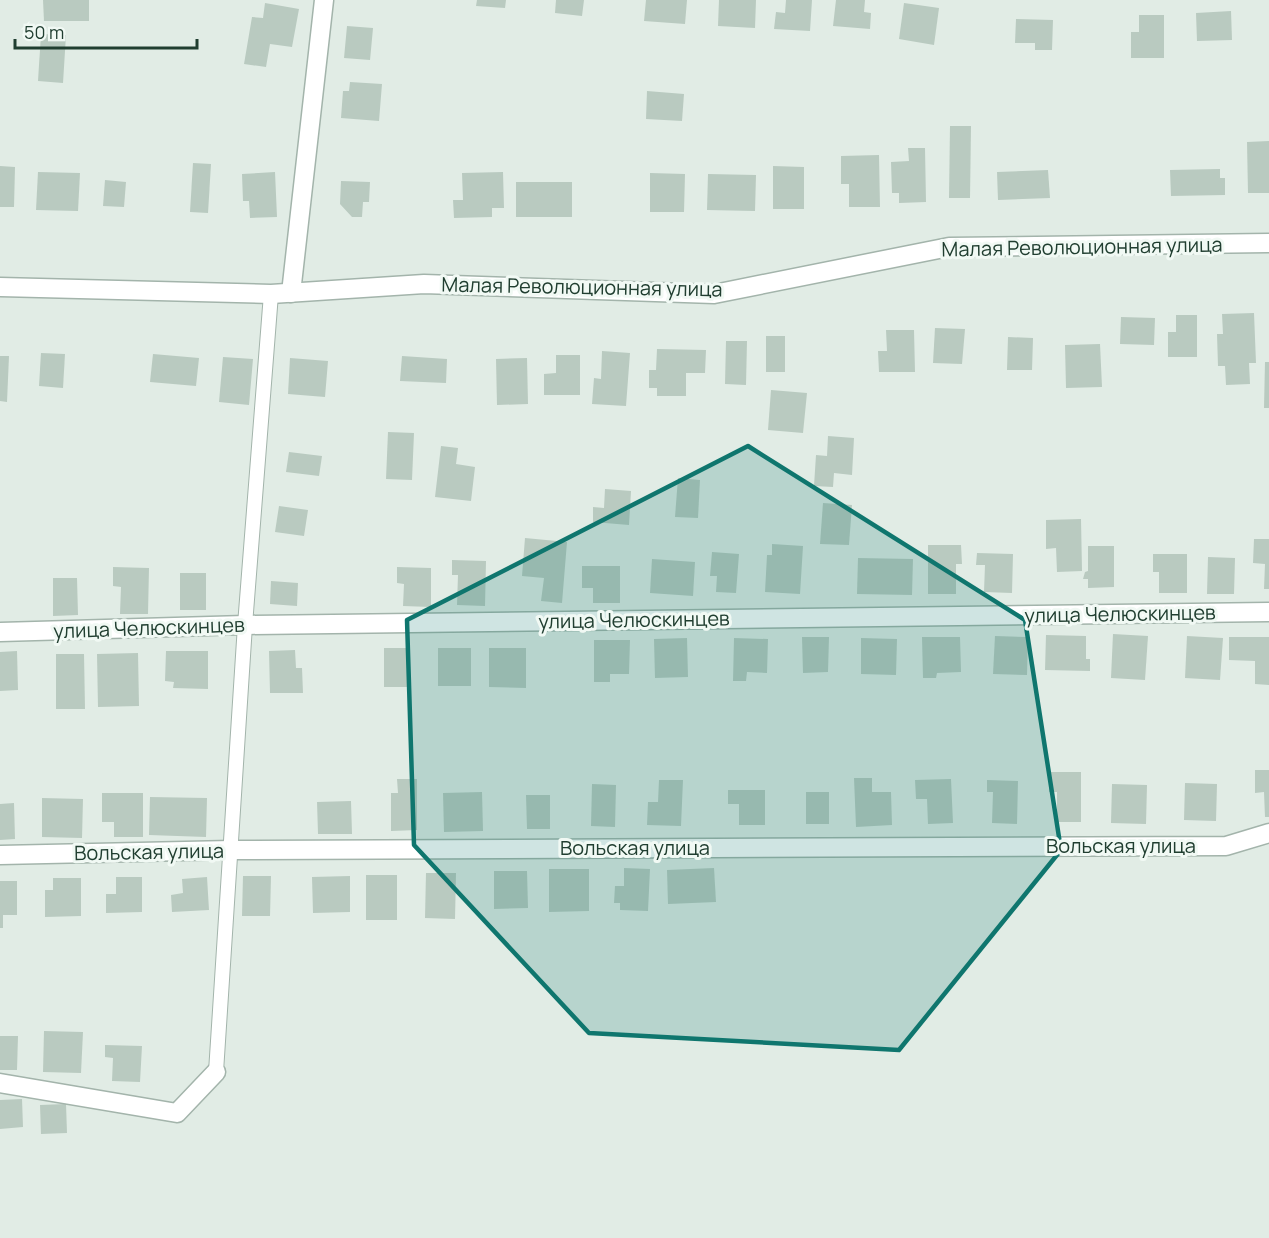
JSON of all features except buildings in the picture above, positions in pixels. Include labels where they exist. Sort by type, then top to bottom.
[{"type":"street","points":[[291,293],[324,0]]},
{"type":"street","name":"Малая Революционная улица","points":[[0,287],[271,294],[424,284],[714,294],[949,247],[1269,243]]},
{"type":"street","name":"улица Челюскинцев","points":[[0,632],[245,625],[1269,612]]},
{"type":"street","name":"Вольская улица","points":[[0,855],[231,850],[1226,846],[1269,832]]},
{"type":"street","points":[[0,1083],[177,1113],[216,1072]]},
{"type":"lane","points":[[216,1072],[245,625],[271,294]]},
{"type":"highlighted area","points":[[748,446],[1025,620],[1061,850],[899,1050],[589,1033],[414,845],[407,620]]}]
